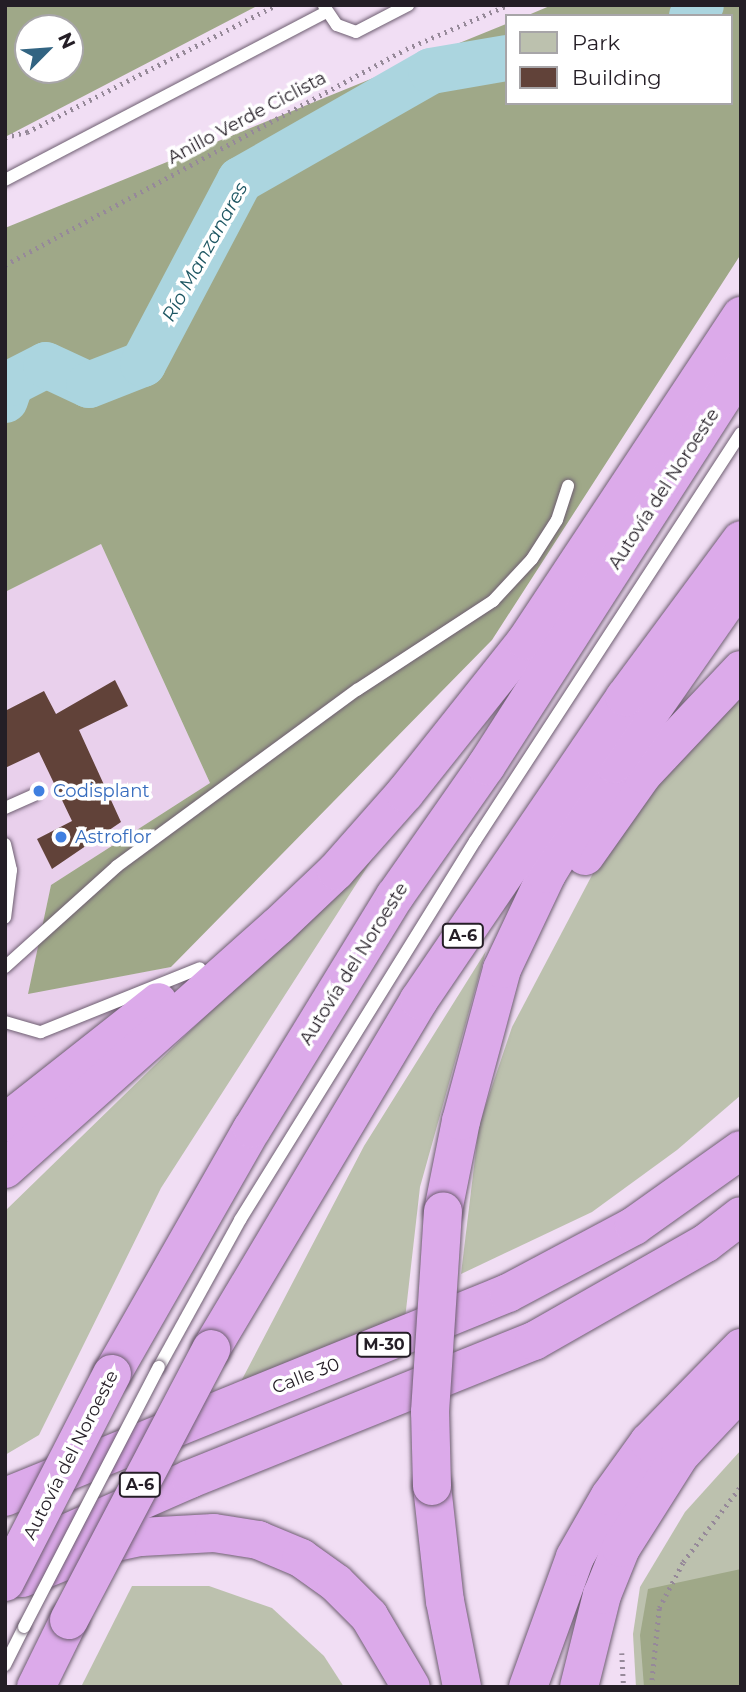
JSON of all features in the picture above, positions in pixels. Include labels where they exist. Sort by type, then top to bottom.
[{"type":"highway","points":[[5,1169],[42,1139],[336,871],[495,683],[741,316]]},
{"type":"highway","name":"Autovía del Noroeste","points":[[5,1584],[112,1374],[245,1140],[395,896],[486,766],[741,369]]},
{"type":"highway","name":"A-6","points":[[36,1687],[211,1349],[419,1000],[625,697],[741,540]]},
{"type":"highway","points":[[462,1687],[444,1601],[432,1486],[430,1412],[443,1211],[482,1045],[502,969],[547,874],[614,764],[741,581]]},
{"type":"highway","points":[[5,1124],[200,968],[321,859],[420,759],[555,592]]},
{"type":"highway","points":[[482,1045],[563,892],[595,842],[643,774],[741,670]]},
{"type":"highway","points":[[5,1177],[42,1139]]},
{"type":"highway","name":"Calle 30","points":[[5,1497],[508,1293],[634,1226],[741,1150]]},
{"type":"highway","points":[[5,1560],[190,1479],[534,1341],[706,1243],[741,1216]]},
{"type":"highway","points":[[528,1687],[575,1557],[610,1496],[649,1443],[741,1348]]},
{"type":"highway","points":[[579,1687],[602,1595],[621,1548],[681,1455],[741,1390]]},
{"type":"highway","points":[[5,1584],[107,1544],[141,1537],[214,1533],[258,1540],[301,1558],[336,1583],[369,1616],[411,1687]]},
{"type":"highway","points":[[15,1615],[104,1561],[163,1551],[246,1558],[284,1573],[320,1597],[354,1630],[389,1687]]},
{"type":"lane","points":[[5,180],[325,9],[337,25],[356,32],[408,5]]},
{"type":"lane","points":[[5,1665],[15,1615],[159,1367],[240,1220],[475,841],[741,433]]},
{"type":"lane","points":[[5,967],[117,866],[357,690],[493,601],[532,559],[557,520],[568,486]]},
{"type":"lane","points":[[5,808],[34,795]]},
{"type":"lane","points":[[5,844],[11,870],[5,918]]},
{"type":"lane","points":[[5,1022],[41,1032],[200,968]]},
{"type":"path","points":[[5,137],[27,132],[276,5]]},
{"type":"path","name":"Anillo Verde Ciclista","points":[[5,265],[406,49],[508,5]]},
{"type":"path","points":[[651,1687],[659,1608],[683,1562],[741,1486]]},
{"type":"path","points":[[621,1641],[624,1687]]},
{"type":"shaded area","points":[[101,544],[210,783],[51,885],[29,993],[171,967],[5,1103],[5,592]]},
{"type":"green space","points":[[5,5],[259,5],[5,137]]},
{"type":"green space","points":[[552,5],[741,5],[741,254],[492,640],[171,967],[28,994],[51,885],[210,783],[101,544],[5,592],[5,228],[504,25],[504,105],[732,105],[732,14],[531,14]]},
{"type":"green space","points":[[741,696],[741,1095],[677,1150],[592,1212],[461,1274],[479,1125],[512,1027],[600,860],[648,796]]},
{"type":"green space","points":[[382,844],[161,1188],[39,1435],[5,1455],[5,1211]]},
{"type":"green space","points":[[486,951],[420,1187],[405,1319],[237,1389],[364,1146]]},
{"type":"green space","points":[[741,1450],[741,1687],[636,1687],[633,1634],[640,1587],[685,1512]]},
{"type":"green space","points":[[741,1569],[741,1687],[644,1687],[640,1635],[648,1589]]},
{"type":"green space","points":[[132,1586],[209,1586],[272,1608],[324,1656],[344,1687],[81,1687]]},
{"type":"building","points":[[115,680],[128,706],[79,730],[121,822],[52,869],[37,839],[72,821],[39,752],[5,768],[5,711],[44,691],[56,714]]},
{"type":"waterway","name":"Río Manzanares","points":[[694,14],[701,5]]},
{"type":"waterway","name":"Río Manzanares","points":[[5,400],[11,383],[46,365],[89,385],[143,364],[240,180],[431,71],[504,58]]},
{"type":"place","name":"Codisplant","points":[[39,791]]},
{"type":"place","name":"Astroflor","points":[[61,837]]}]
